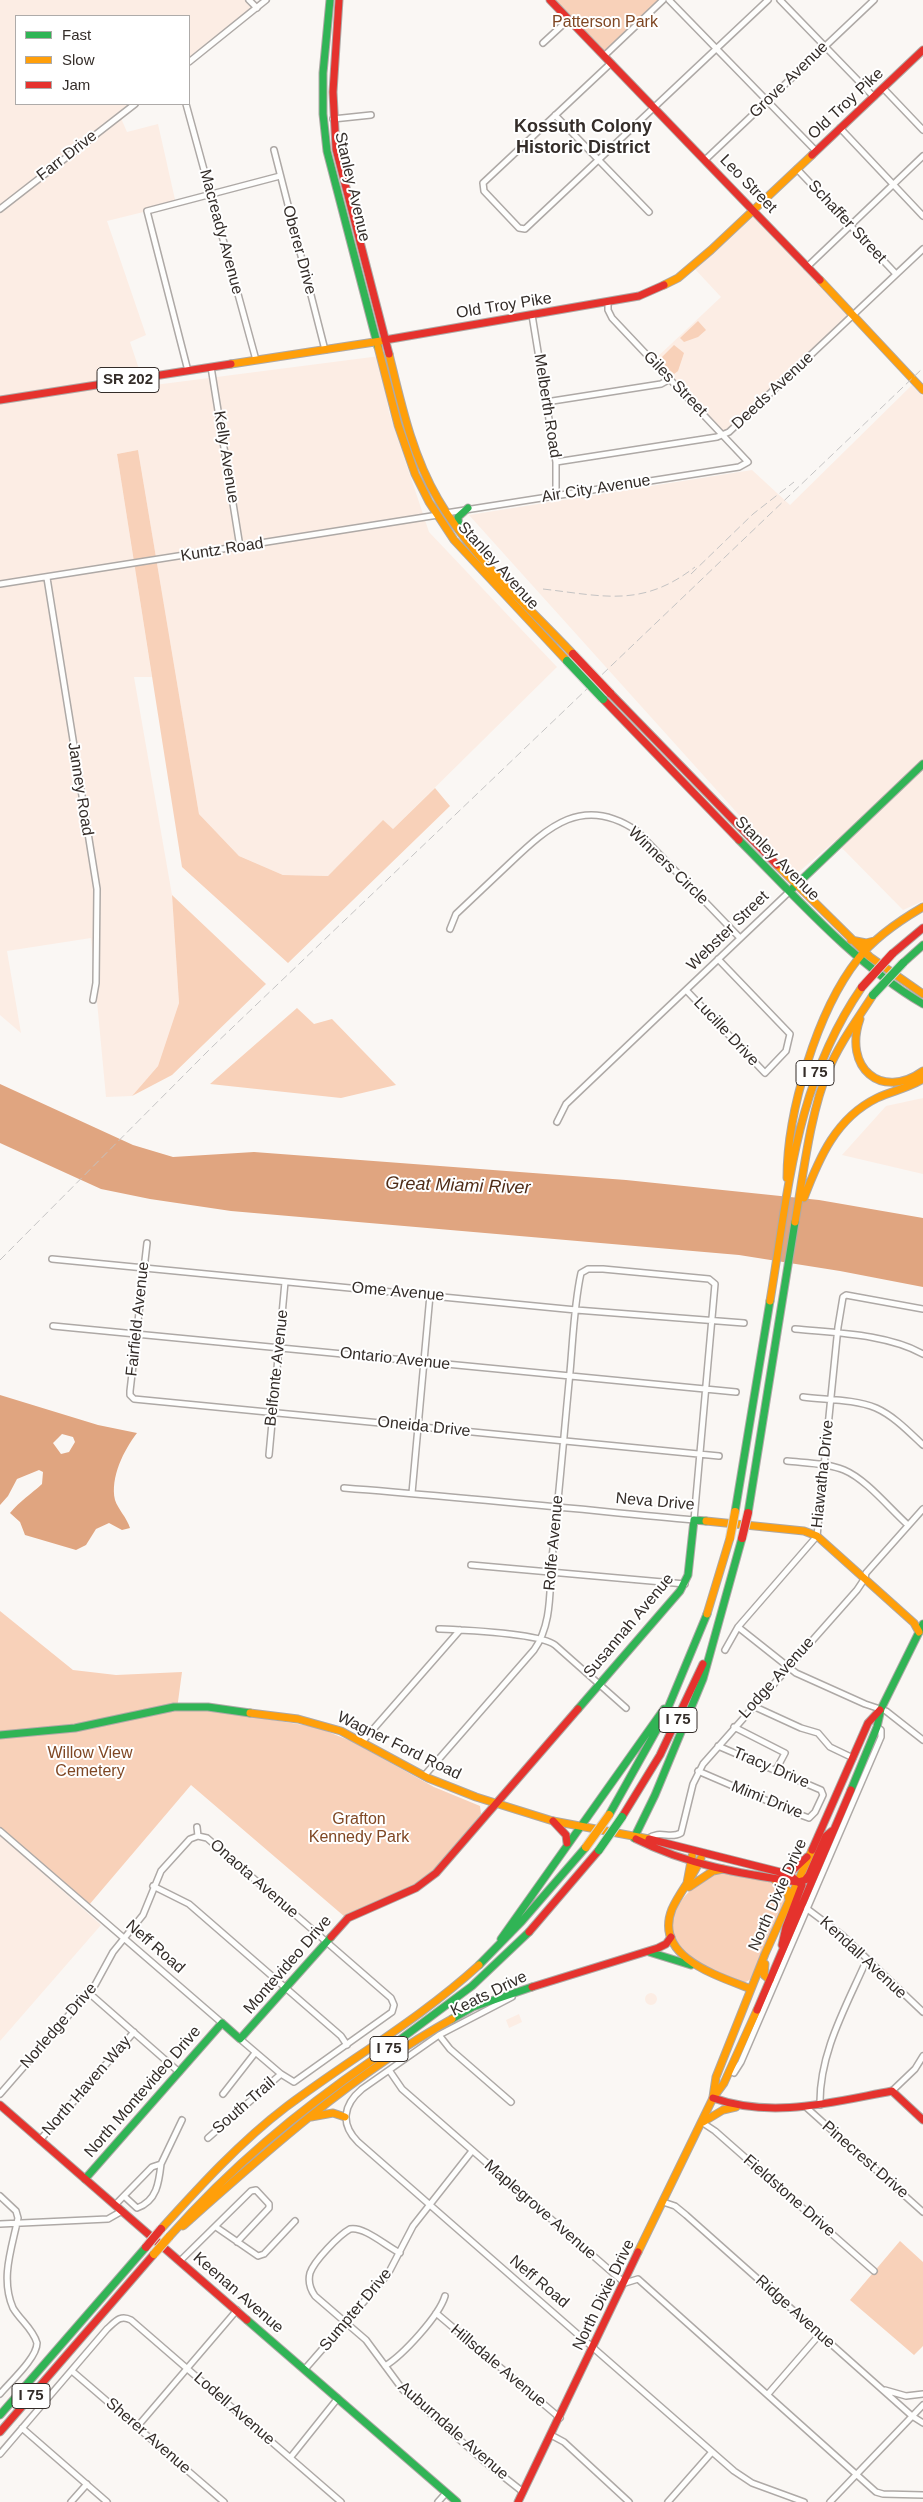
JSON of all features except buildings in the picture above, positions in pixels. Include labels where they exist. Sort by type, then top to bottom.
[{"type":"main road","name":"Stanley Avenue","points":[[330,0],[323,73],[323,114],[327,151],[377,342],[415,474],[470,559],[603,699],[858,958],[882,980],[923,1004]]},
{"type":"main road","name":"Stanley Avenue","points":[[339,0],[332,74],[336,149],[406,422],[442,514],[573,654],[851,940],[888,973],[923,994]]},
{"type":"main road","name":"Leo Street","points":[[550,0],[754,210],[923,390]]},
{"type":"main road","name":"Old Troy Pike","points":[[0,400],[377,342],[608,303],[639,296],[678,278],[754,210],[923,50]]},
{"type":"main road","points":[[461,535],[457,522],[458,518],[468,508]]},
{"type":"main road","name":"Webster Street","points":[[790,891],[923,764]]},
{"type":"main road","points":[[790,1168],[799,1097],[821,1022],[839,985],[864,952],[911,913],[923,906]]},
{"type":"main road","name":"I 75","points":[[0,2415],[161,2229],[224,2162],[284,2109],[451,1989],[497,1948],[540,1903],[586,1847],[650,1748],[702,1630],[730,1538],[736,1512],[772,1293],[790,1168],[805,1103],[818,1065],[834,1029],[862,987],[892,954],[923,928]]},
{"type":"main road","points":[[851,940],[866,943],[877,940]]},
{"type":"main road","name":"I 75","points":[[0,2432],[154,2254],[232,2169],[269,2137],[322,2096],[420,2028],[495,1966],[563,1895],[599,1850],[622,1817],[672,1731],[695,1683],[720,1617],[742,1538],[748,1513],[804,1170],[816,1112],[827,1073],[838,1050],[865,1006],[902,963],[923,945]]},
{"type":"main road","points":[[865,1006],[854,1042],[856,1054],[866,1072],[886,1082],[900,1083],[913,1079],[923,1071]]},
{"type":"main road","points":[[796,1217],[814,1168],[831,1136],[853,1112],[880,1097],[906,1089],[923,1079]]},
{"type":"main road","name":"Neva Drive","points":[[694,1520],[804,1531],[816,1536],[914,1623],[921,1635]]},
{"type":"main road","name":"Susannah Avenue","points":[[496,1804],[685,1584],[689,1568],[694,1520]]},
{"type":"main road","points":[[634,1838],[663,1777],[700,1688],[720,1617]]},
{"type":"main road","name":"North Dixie Drive","points":[[713,2098],[716,2077],[751,1989],[868,1723],[881,1709],[921,1635],[923,1624]]},
{"type":"main road","points":[[497,1948],[506,1929],[660,1713],[671,1702]]},
{"type":"main road","name":"Wagner Ford Road","points":[[0,1734],[75,1728],[162,1708],[188,1706],[298,1719],[329,1726],[424,1776],[496,1804],[553,1821],[647,1839],[782,1873],[798,1882]]},
{"type":"main road","name":"North Dixie Drive","points":[[518,2502],[713,2098],[730,2071],[773,1981],[781,1955],[805,1907],[835,1828],[865,1765],[881,1709]]},
{"type":"main road","name":"Montevideo Drive","points":[[240,2039],[326,1940],[348,1918],[357,1912],[402,1896],[425,1883],[496,1804]]},
{"type":"main road","points":[[553,1821],[566,1835],[567,1843]]},
{"type":"main road","points":[[781,1955],[786,1927],[801,1891],[802,1885],[798,1882],[805,1880],[809,1875],[826,1836],[835,1828]]},
{"type":"main road","name":"Wagner Ford Road","points":[[634,1838],[654,1849],[696,1859],[725,1869],[798,1882]]},
{"type":"main road","points":[[659,1842],[676,1852],[696,1859],[727,1865],[749,1865]]},
{"type":"main road","points":[[782,1873],[801,1864],[814,1849]]},
{"type":"main road","points":[[696,1859],[685,1890],[670,1915],[671,1937],[680,1953],[696,1966]]},
{"type":"main road","points":[[685,1890],[713,1871],[725,1869]]},
{"type":"main road","points":[[770,1878],[783,1885],[789,1895],[789,1902]]},
{"type":"main road","name":"Keats Drive","points":[[532,1987],[646,1952],[666,1944],[671,1937]]},
{"type":"main road","points":[[772,1940],[763,1969],[764,1975],[773,1981]]},
{"type":"main road","points":[[646,1952],[659,1954],[696,1966],[751,1989]]},
{"type":"main road","points":[[169,2237],[190,2222],[249,2167],[309,2117],[424,2034],[473,2007],[532,1987]]},
{"type":"main road","name":"Neff Road","points":[[222,2023],[240,2039]]},
{"type":"main road","name":"North Montevideo Drive","points":[[85,2179],[222,2023]]},
{"type":"main road","points":[[727,2053],[725,2069],[730,2071]]},
{"type":"main road","points":[[713,2098],[743,2106],[776,2109],[807,2108],[892,2092],[923,2120]]},
{"type":"main road","name":"Keenan Avenue","points":[[0,2106],[457,2502]]},
{"type":"main road","points":[[703,2122],[724,2110],[743,2106]]},
{"type":"main road","points":[[309,2117],[333,2113],[345,2117]]},
{"type":"street","points":[[249,0],[256,8]]},
{"type":"street","points":[[190,61],[266,0]]},
{"type":"street","points":[[604,56],[663,0]]},
{"type":"street","points":[[669,0],[816,151]]},
{"type":"street","points":[[611,63],[483,186],[484,191],[519,228],[525,230],[768,0]]},
{"type":"street","points":[[780,0],[874,97]]},
{"type":"street","name":"Grove Avenue","points":[[705,160],[874,0]]},
{"type":"street","points":[[543,43],[569,19]]},
{"type":"street","points":[[883,88],[923,130]]},
{"type":"street","name":"Farr Drive","points":[[0,209],[134,105]]},
{"type":"street","name":"Macready Avenue","points":[[186,105],[256,360]]},
{"type":"street","points":[[333,119],[371,115]]},
{"type":"street","points":[[555,115],[649,212]]},
{"type":"street","points":[[840,128],[923,216]]},
{"type":"street","name":"Oberer Drive","points":[[274,150],[325,350]]},
{"type":"street","points":[[807,266],[923,156]]},
{"type":"street","name":"Schaffer Street","points":[[797,169],[896,274]]},
{"type":"street","points":[[188,371],[147,211],[280,176]]},
{"type":"street","name":"Deeds Avenue","points":[[556,462],[724,435],[747,416],[923,249]]},
{"type":"street","name":"Giles Street","points":[[608,303],[612,318],[748,462]]},
{"type":"street","name":"Melberth Road","points":[[532,315],[556,462],[556,497]]},
{"type":"street","name":"Kelly Avenue","points":[[211,367],[240,547]]},
{"type":"street","points":[[546,402],[661,384],[670,379]]},
{"type":"street","name":"Air City Avenue","points":[[442,514],[468,508],[556,497],[739,467],[748,462]]},
{"type":"street","name":"Kuntz Road","points":[[0,584],[442,514]]},
{"type":"street","name":"Janney Road","points":[[47,578],[97,889],[96,983],[94,1000]]},
{"type":"street","name":"Winners Circle","points":[[450,929],[456,914],[540,834],[569,818],[595,815],[622,822],[637,831],[740,938]]},
{"type":"street","name":"Webster Street","points":[[557,1122],[566,1104],[790,891]]},
{"type":"street","name":"Lucille Drive","points":[[686,990],[765,1073],[786,1051],[790,1034],[718,959]]},
{"type":"street","name":"Fairfield Avenue","points":[[130,1395],[147,1244]]},
{"type":"street","name":"Ome Avenue","points":[[52,1258],[576,1310],[744,1323]]},
{"type":"street","name":"Susannah Avenue","points":[[586,1269],[700,1278],[714,1282],[716,1287],[694,1520]]},
{"type":"street","name":"Rolfe Avenue","points":[[424,1776],[542,1639],[546,1627],[576,1310],[581,1275],[586,1269]]},
{"type":"street","name":"Belfonte Avenue","points":[[268,1455],[285,1282]]},
{"type":"street","points":[[412,1493],[426,1362],[430,1295]]},
{"type":"street","name":"Hiawatha Drive","points":[[725,1650],[738,1627],[816,1536],[825,1465],[840,1303],[844,1296],[923,1309]]},
{"type":"street","name":"Ontario Avenue","points":[[54,1326],[736,1392]]},
{"type":"street","points":[[794,1329],[877,1338],[905,1346],[923,1354]]},
{"type":"street","name":"Oneida Drive","points":[[130,1395],[138,1400],[719,1456]]},
{"type":"street","points":[[803,1397],[876,1408],[890,1416],[923,1444]]},
{"type":"street","points":[[787,1461],[825,1465],[852,1474],[908,1525]]},
{"type":"street","name":"Neva Drive","points":[[344,1488],[694,1520]]},
{"type":"street","name":"Lodge Avenue","points":[[647,1839],[658,1833],[674,1836],[680,1833],[698,1771],[752,1706],[865,1578],[866,1573],[923,1509]]},
{"type":"street","points":[[471,1565],[685,1584]]},
{"type":"street","points":[[738,1627],[787,1667],[819,1684],[881,1709],[899,1719],[923,1740]]},
{"type":"street","points":[[439,1629],[542,1639],[555,1645],[626,1708]]},
{"type":"street","points":[[362,1742],[460,1630]]},
{"type":"street","points":[[752,1706],[801,1728],[818,1733],[830,1747],[853,1758]]},
{"type":"street","points":[[734,1727],[786,1753],[776,1770]]},
{"type":"street","name":"Tracy Drive","points":[[718,1746],[776,1770],[822,1792]]},
{"type":"street","points":[[773,1981],[865,1765]]},
{"type":"street","name":"Mimi Drive","points":[[698,1771],[809,1818],[815,1812],[822,1792]]},
{"type":"street","points":[[198,1827],[198,1836]]},
{"type":"street","name":"Neff Road","points":[[0,1831],[222,2023]]},
{"type":"street","name":"Onaota Avenue","points":[[198,1836],[207,1838],[391,1998],[394,2007],[392,2012],[347,2045]]},
{"type":"street","name":"Norledge Drive","points":[[0,2094],[89,1993],[102,1976],[113,1952],[143,1915],[153,1886],[161,1871],[190,1839],[198,1836]]},
{"type":"street","points":[[153,1886],[189,1904],[341,2036],[347,2045]]},
{"type":"street","name":"Kendall Avenue","points":[[805,1907],[842,1935],[923,2012]]},
{"type":"street","points":[[820,2105],[821,2075],[825,2056],[867,1959]]},
{"type":"street","name":"Keats Drive","points":[[345,2117],[349,2104],[358,2092],[439,2035],[532,1987]]},
{"type":"street","points":[[89,1993],[180,2072]]},
{"type":"street","name":"North Haven Way","points":[[40,2140],[134,2032]]},
{"type":"street","points":[[439,2035],[457,2055],[511,2102]]},
{"type":"street","name":"Neff Road","points":[[240,2039],[292,2082],[298,2081],[347,2045]]},
{"type":"street","points":[[223,2094],[255,2053]]},
{"type":"street","points":[[892,2092],[915,2070],[923,2056]]},
{"type":"street","name":"Maplegrove Avenue","points":[[389,2070],[402,2089],[625,2283]]},
{"type":"street","name":"South Trail","points":[[208,2138],[280,2074]]},
{"type":"street","name":"Pinecrest Drive","points":[[807,2108],[923,2212]]},
{"type":"street","name":"Neff Road","points":[[345,2117],[346,2127],[351,2135],[430,2206],[594,2346],[712,2452],[746,2480],[804,2502]]},
{"type":"street","points":[[124,2196],[137,2208],[144,2206],[159,2184],[161,2164],[182,2120]]},
{"type":"street","name":"Fieldstone Drive","points":[[703,2122],[874,2270]]},
{"type":"street","name":"Sumpter Drive","points":[[305,2369],[388,2274],[413,2226],[472,2151]]},
{"type":"street","points":[[114,2205],[152,2167],[161,2164]]},
{"type":"street","points":[[180,2261],[252,2191],[258,2192],[269,2204],[269,2208],[237,2242]]},
{"type":"street","points":[[0,2196],[16,2210],[17,2222],[6,2264],[9,2298],[37,2343],[36,2350],[30,2359],[0,2394]]},
{"type":"street","name":"Ridge Avenue","points":[[663,2202],[675,2206],[686,2215],[912,2416],[923,2423]]},
{"type":"street","points":[[0,2224],[108,2219],[122,2211]]},
{"type":"street","points":[[216,2227],[254,2255],[261,2256],[295,2221]]},
{"type":"street","name":"Auburndale Avenue","points":[[400,2253],[382,2244],[366,2230],[355,2228],[342,2234],[316,2264],[309,2277],[313,2293],[366,2340],[403,2390],[523,2492]]},
{"type":"street","points":[[0,2269],[6,2264]]},
{"type":"street","points":[[625,2283],[638,2279],[856,2474],[880,2493],[923,2495]]},
{"type":"street","points":[[385,2366],[397,2358],[436,2313],[445,2296]]},
{"type":"street","points":[[137,2427],[237,2310]]},
{"type":"street","name":"Hillsdale Avenue","points":[[436,2313],[560,2418]]},
{"type":"street","name":"Lodell Avenue","points":[[72,2371],[107,2329],[118,2319],[126,2318],[341,2502]]},
{"type":"street","points":[[768,2394],[820,2334]]},
{"type":"street","points":[[0,2454],[72,2371]]},
{"type":"street","name":"Sherer Avenue","points":[[72,2371],[224,2502]]},
{"type":"street","points":[[878,2385],[899,2395],[923,2394]]},
{"type":"street","points":[[290,2458],[338,2398]]},
{"type":"street","points":[[830,2502],[923,2405]]},
{"type":"street","points":[[22,2428],[107,2502]]},
{"type":"street","points":[[551,2435],[564,2442],[630,2502]]},
{"type":"street","points":[[668,2502],[712,2452]]},
{"type":"street","points":[[72,2502],[87,2484]]},
{"type":"street","points":[[438,2502],[446,2493]]},
{"type":"shaded area","points":[[0,0],[250,0],[257,8],[190,60],[190,15],[15,15],[15,105],[134,105],[120,116],[127,132],[158,124],[176,204],[107,221],[146,335],[130,342],[142,378],[98,385],[100,392],[380,356],[389,412],[429,532],[557,667],[393,829],[383,821],[328,876],[283,875],[239,856],[199,814],[138,450],[117,454],[152,677],[134,677],[172,895],[179,1003],[158,1066],[132,1096],[106,1097],[91,938],[7,951],[21,1033],[0,1015]]},
{"type":"shaded area","points":[[754,210],[853,316],[724,435],[653,361],[721,297],[693,267]]},
{"type":"shaded area","points":[[912,385],[923,396],[923,901],[903,910],[835,841],[794,876],[469,515],[752,470],[790,505]]},
{"type":"shaded area","points":[[923,1098],[923,1174],[842,1155],[886,1106]]},
{"type":"shaded area","points":[[0,1835],[101,1925],[0,2041]]},
{"type":"shaded area","points":[[651,1993],[657,1999],[651,2005],[645,1999]]},
{"type":"shaded area","points":[[519,2014],[522,2022],[509,2028],[506,2020]]},
{"type":"green space","name":"Patterson Park","points":[[550,0],[663,0],[604,56]]},
{"type":"green space","points":[[698,321],[706,330],[698,337],[684,342],[680,338]]},
{"type":"green space","points":[[674,345],[684,353],[678,371],[674,374],[659,360]]},
{"type":"green space","points":[[138,450],[199,814],[239,856],[283,875],[328,876],[383,820],[393,829],[435,788],[450,806],[288,963],[182,867],[117,454]]},
{"type":"green space","points":[[172,895],[266,984],[172,1075],[132,1096],[158,1066],[179,1003]]},
{"type":"green space","points":[[297,1008],[314,1024],[332,1019],[396,1085],[341,1098],[210,1084]]},
{"type":"green space","points":[[0,1611],[73,1670],[116,1675],[182,1672],[177,1709],[223,1712],[316,1727],[351,1741],[434,1787],[480,1806],[481,1814],[437,1869],[424,1881],[345,1917],[191,1785],[89,1905],[0,1828]]},
{"type":"green space","points":[[723,1871],[766,1880],[781,1889],[786,1895],[784,1904],[751,1979],[744,1983],[690,1959],[678,1946],[672,1928],[675,1911],[685,1896],[704,1880],[715,1873]]},
{"type":"green space","points":[[900,2241],[923,2262],[923,2346],[914,2355],[850,2300]]},
{"type":"water","name":"Great Miami River","points":[[0,1084],[133,1145],[173,1157],[254,1152],[626,1180],[819,1200],[923,1218],[923,1287],[840,1271],[739,1255],[231,1211],[150,1199],[101,1189],[0,1143]]},
{"type":"water","points":[[0,1395],[98,1425],[137,1433],[127,1447],[119,1464],[114,1482],[115,1500],[130,1528],[122,1530],[109,1523],[96,1529],[86,1545],[76,1550],[25,1535],[20,1522],[10,1513],[42,1484],[43,1472],[39,1470],[17,1479],[8,1496],[0,1505]],"holes":[[[62,1434],[73,1437],[75,1442],[69,1452],[61,1454],[53,1443]]]},
{"type":"railway","points":[[0,1260],[211,1048],[923,368]]},
{"type":"railway","points":[[691,574],[753,514],[794,482]]},
{"type":"railway","points":[[543,589],[604,596],[640,594],[657,589],[676,580],[695,567]]},
{"type":"traffic: fast","points":[[330,0],[323,73],[323,114],[327,151],[378,347]]},
{"type":"traffic: fast","points":[[459,530],[458,517],[468,508]]},
{"type":"traffic: fast","points":[[567,661],[603,699]]},
{"type":"traffic: fast","points":[[793,888],[923,764]]},
{"type":"traffic: fast","points":[[739,840],[849,949],[872,969],[923,1004]]},
{"type":"traffic: fast","points":[[903,963],[923,945]]},
{"type":"traffic: fast","points":[[873,995],[903,963]]},
{"type":"traffic: fast","points":[[748,1513],[795,1222]]},
{"type":"traffic: fast","points":[[735,1512],[770,1301]]},
{"type":"traffic: fast","points":[[578,1709],[680,1591],[688,1575],[694,1520],[706,1521]]},
{"type":"traffic: fast","points":[[634,1838],[655,1795],[703,1679],[742,1538]]},
{"type":"traffic: fast","points":[[609,1815],[665,1715],[707,1614]]},
{"type":"traffic: fast","points":[[851,1790],[877,1727],[881,1709],[923,1624]]},
{"type":"traffic: fast","points":[[0,1735],[75,1728],[174,1707],[208,1707],[250,1713]]},
{"type":"traffic: fast","points":[[501,1939],[664,1709]]},
{"type":"traffic: fast","points":[[599,1850],[622,1817]]},
{"type":"traffic: fast","points":[[479,1965],[522,1921],[586,1847]]},
{"type":"traffic: fast","points":[[374,2059],[472,1986],[529,1932]]},
{"type":"traffic: fast","points":[[85,2179],[222,2023],[240,2039],[331,1937]]},
{"type":"traffic: fast","points":[[649,1952],[691,1965]]},
{"type":"traffic: fast","points":[[452,2019],[473,2007],[532,1987]]},
{"type":"traffic: fast","points":[[0,2415],[146,2247]]},
{"type":"traffic: fast","points":[[247,2320],[457,2502]]},
{"type":"traffic: slow","points":[[664,285],[678,278],[711,250],[812,155]]},
{"type":"traffic: slow","points":[[820,280],[923,390]]},
{"type":"traffic: slow","points":[[231,364],[381,341]]},
{"type":"traffic: slow","points":[[378,347],[398,425],[415,474],[429,502],[454,540],[567,661]]},
{"type":"traffic: slow","points":[[389,354],[414,447],[438,499],[451,520],[483,560],[573,654]]},
{"type":"traffic: slow","points":[[777,865],[870,957],[923,994]]},
{"type":"traffic: slow","points":[[787,1178],[792,1123],[799,1093],[807,1063],[830,1006],[843,981],[865,951],[888,930],[923,907]]},
{"type":"traffic: slow","points":[[851,940],[866,943],[874,941]]},
{"type":"traffic: slow","points":[[770,1301],[790,1178],[808,1099],[822,1061],[840,1024],[862,987]]},
{"type":"traffic: slow","points":[[795,1222],[808,1145],[816,1106],[822,1088],[837,1051],[873,995]]},
{"type":"traffic: slow","points":[[860,1019],[856,1036],[857,1052],[861,1064],[869,1074],[880,1080],[893,1082],[908,1079],[923,1071]]},
{"type":"traffic: slow","points":[[804,1198],[823,1154],[831,1140],[850,1116],[877,1098],[923,1079]]},
{"type":"traffic: slow","points":[[730,1538],[735,1512]]},
{"type":"traffic: slow","points":[[706,1521],[804,1531],[817,1536],[914,1623],[919,1632]]},
{"type":"traffic: slow","points":[[707,1614],[730,1538]]},
{"type":"traffic: slow","points":[[250,1713],[298,1719],[341,1731],[428,1778],[476,1797],[553,1821],[649,1839]]},
{"type":"traffic: slow","points":[[586,1847],[609,1815]]},
{"type":"traffic: slow","points":[[713,2097],[716,2077],[765,1954],[812,1850]]},
{"type":"traffic: slow","points":[[687,1883],[692,1856]]},
{"type":"traffic: slow","points":[[701,1858],[672,1909],[669,1926],[672,1940],[680,1952],[706,1971],[751,1989]]},
{"type":"traffic: slow","points":[[689,1887],[713,1871],[723,1869]]},
{"type":"traffic: slow","points":[[775,1880],[787,1890],[789,1900]]},
{"type":"traffic: slow","points":[[765,1964],[764,1975],[770,1980]]},
{"type":"traffic: slow","points":[[161,2229],[221,2165],[269,2121],[310,2089],[433,2003],[479,1965]]},
{"type":"traffic: slow","points":[[638,2252],[713,2098],[724,2083],[757,2010]]},
{"type":"traffic: slow","points":[[183,2226],[312,2115],[380,2064],[452,2019]]},
{"type":"traffic: slow","points":[[169,2237],[216,2187],[266,2142],[318,2099],[374,2059]]},
{"type":"traffic: slow","points":[[703,2122],[723,2110],[736,2107]]},
{"type":"traffic: slow","points":[[311,2117],[333,2113],[345,2117]]},
{"type":"traffic: slow","points":[[154,2254],[169,2237]]},
{"type":"traffic: jam","points":[[339,0],[333,92],[336,149],[389,354]]},
{"type":"traffic: jam","points":[[550,0],[820,280]]},
{"type":"traffic: jam","points":[[812,155],[923,50]]},
{"type":"traffic: jam","points":[[385,340],[639,296],[664,285]]},
{"type":"traffic: jam","points":[[0,400],[231,364]]},
{"type":"traffic: jam","points":[[573,654],[610,693]]},
{"type":"traffic: jam","points":[[610,693],[777,865]]},
{"type":"traffic: jam","points":[[603,699],[739,840]]},
{"type":"traffic: jam","points":[[892,954],[923,928]]},
{"type":"traffic: jam","points":[[862,987],[892,954]]},
{"type":"traffic: jam","points":[[742,1538],[748,1513]]},
{"type":"traffic: jam","points":[[622,1817],[660,1755],[703,1664]]},
{"type":"traffic: jam","points":[[331,1937],[348,1918],[416,1888],[436,1873],[578,1709]]},
{"type":"traffic: jam","points":[[812,1850],[868,1723],[880,1710]]},
{"type":"traffic: jam","points":[[757,2010],[851,1790]]},
{"type":"traffic: jam","points":[[553,1821],[566,1835],[567,1843]]},
{"type":"traffic: jam","points":[[636,1839],[675,1856],[695,1862],[756,1876],[798,1882],[805,1880],[809,1875],[826,1836],[832,1831]]},
{"type":"traffic: jam","points":[[649,1839],[788,1874],[802,1885],[786,1927],[782,1945]]},
{"type":"traffic: jam","points":[[529,1932],[599,1850]]},
{"type":"traffic: jam","points":[[783,1872],[793,1870],[807,1857]]},
{"type":"traffic: jam","points":[[532,1987],[658,1948],[666,1944],[671,1937]]},
{"type":"traffic: jam","points":[[713,2098],[735,2104],[780,2108],[825,2104],[892,2091],[923,2120]]},
{"type":"traffic: jam","points":[[0,2105],[247,2320]]},
{"type":"traffic: jam","points":[[146,2247],[161,2229]]},
{"type":"traffic: jam","points":[[518,2502],[638,2252]]},
{"type":"traffic: jam","points":[[0,2432],[154,2254]]},
{"type":"district","name":"Kossuth Colony Historic District","points":[[583,137]]},
{"type":"park label","name":"Willow View Cemetery","points":[[90,1763]]},
{"type":"park label","name":"Grafton Kennedy Park","points":[[359,1829]]}]
